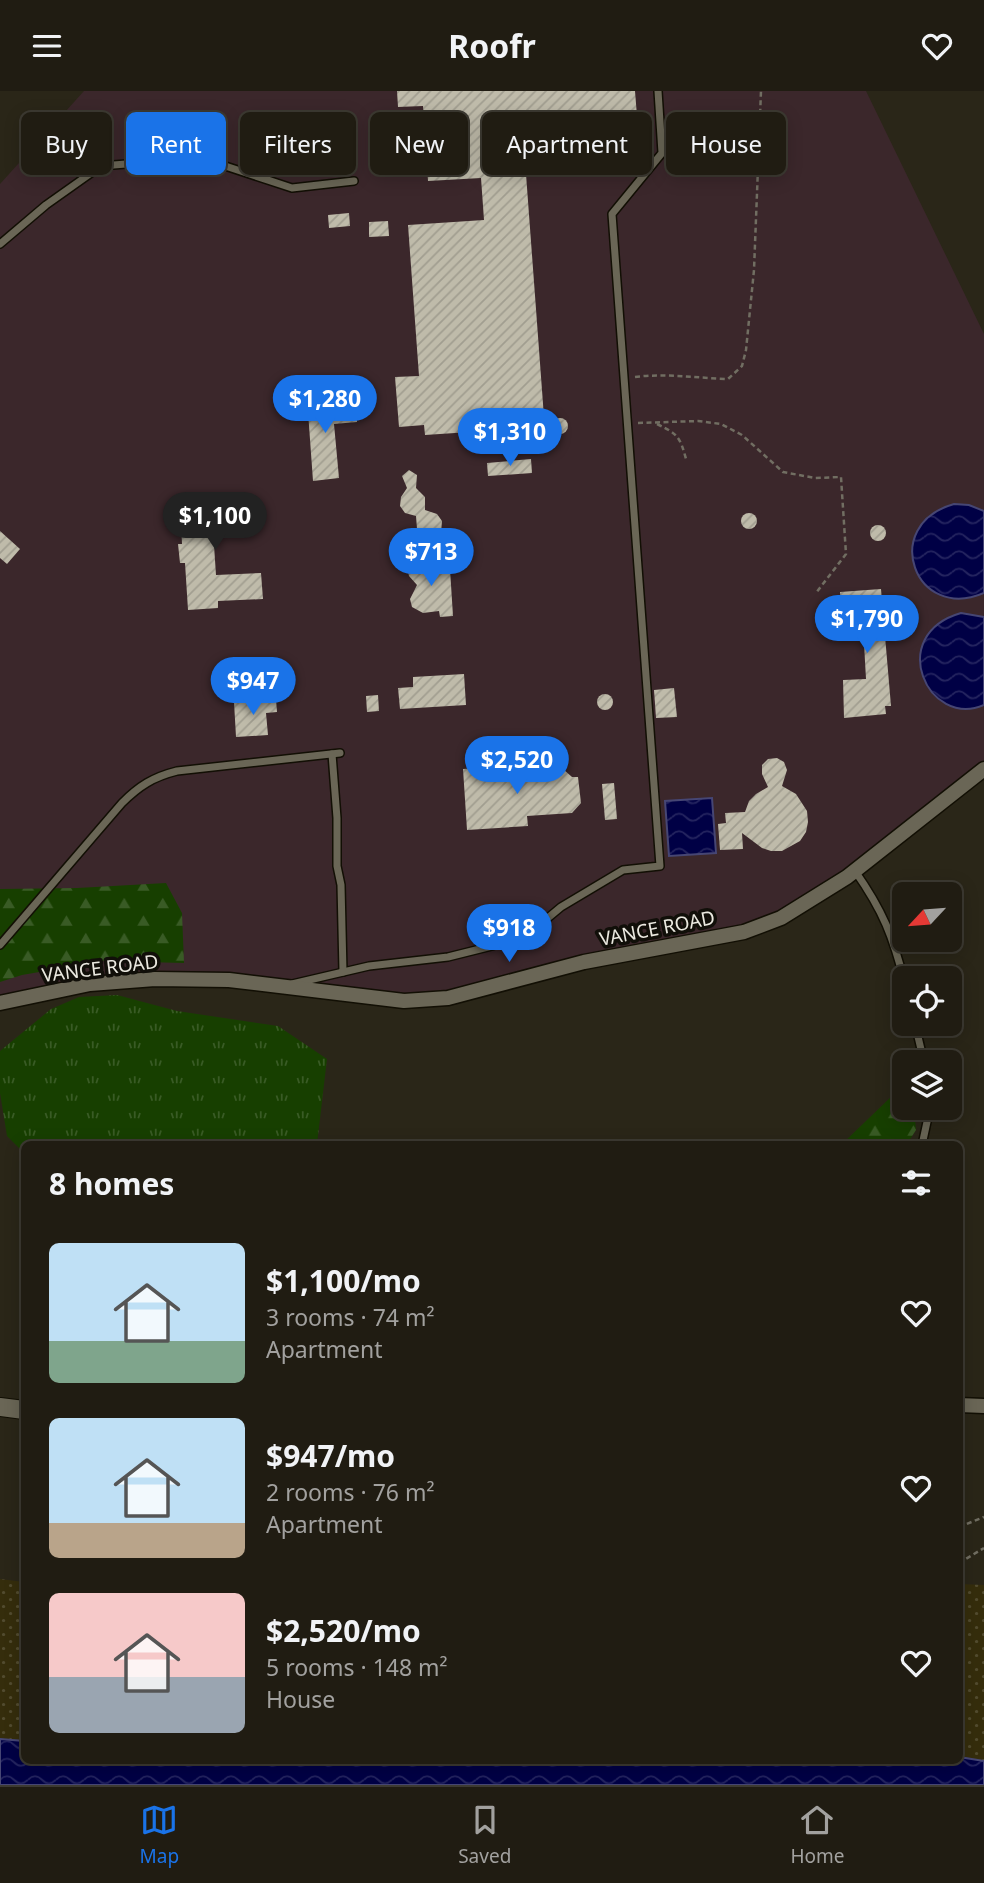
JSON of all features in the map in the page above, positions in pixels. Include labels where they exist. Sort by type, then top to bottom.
[{"type":"street","name":"VANCE ROAD","points":[[0,1003],[67,988],[145,979],[229,980],[404,1001],[448,998],[584,962],[744,932],[781,918],[855,870],[984,769]]},
{"type":"street","points":[[963,1405],[984,1406]]},
{"type":"street","points":[[0,1407],[21,1410]]},
{"type":"street","points":[[0,1417],[21,1415]]},
{"type":"lane","points":[[285,985],[369,966],[448,957],[492,946],[531,932],[561,908],[623,870],[660,866],[612,214],[662,153],[658,91]]},
{"type":"lane","points":[[0,244],[46,205],[101,166],[201,158],[292,188],[354,181]]},
{"type":"lane","points":[[0,945],[138,787],[158,776],[177,771],[336,754],[337,866],[341,885],[343,972]]},
{"type":"lane","points":[[855,870],[876,900],[888,925],[900,966]]},
{"type":"lane","points":[[923,1141],[927,1120]]},
{"type":"path","points":[[625,378],[661,374],[728,379],[742,366],[754,270],[761,91]]},
{"type":"path","points":[[628,422],[657,424],[698,421],[721,424],[742,435],[783,472],[815,478],[841,477],[846,554],[816,593]]},
{"type":"path","points":[[657,424],[674,432],[680,440],[686,459]]},
{"type":"path","points":[[963,1525],[984,1517]]},
{"type":"path","points":[[963,1561],[984,1548]]},
{"type":"shaded area","points":[[84,91],[866,91],[984,334],[984,769],[781,918],[448,998],[155,979],[0,1004],[0,184],[21,161],[21,175],[112,175],[112,112],[65,112]]},
{"type":"green space","points":[[166,883],[182,913],[184,963],[103,961],[22,975],[0,982],[0,889]]},
{"type":"green space","points":[[117,995],[177,1011],[278,1026],[327,1059],[317,1141],[21,1141],[21,1150],[7,1136],[0,1093],[0,1051],[51,1009],[79,997]]},
{"type":"green space","points":[[892,1096],[892,1120],[915,1120],[916,1130],[909,1141],[845,1141]]},
{"type":"sand","points":[[0,1579],[21,1582],[21,1764],[963,1764],[963,1584],[984,1585],[984,1785],[0,1785]]},
{"type":"water","points":[[954,504],[969,505],[984,511],[984,593],[960,599],[940,595],[924,584],[915,568],[912,549],[917,531],[931,515]]},
{"type":"water","points":[[961,613],[984,617],[984,705],[964,709],[946,704],[932,692],[923,676],[920,658],[925,640],[938,624]]},
{"type":"water","points":[[712,798],[716,853],[669,856],[665,801]]},
{"type":"water","points":[[0,1739],[21,1741],[21,1764],[963,1764],[963,1758],[984,1761],[984,1785],[0,1785]]},
{"type":"building","points":[[397,91],[635,91],[637,112],[482,112],[482,175],[526,175],[544,417],[499,421],[500,430],[425,435],[424,425],[399,427],[395,377],[419,376],[408,225],[484,220],[481,178],[428,181],[428,175],[468,175],[468,112],[423,112],[423,106],[398,107]]},
{"type":"building","points":[[349,213],[350,226],[329,228],[328,215]]},
{"type":"building","points":[[388,221],[389,236],[369,237],[369,222]]},
{"type":"building","points":[[331,394],[333,411],[356,409],[357,422],[334,424],[339,478],[313,481],[307,398]]},
{"type":"building","points":[[560,418],[566,420],[566,432],[560,434],[554,432],[552,426],[554,420]]},
{"type":"building","points":[[531,459],[532,473],[488,476],[487,463]]},
{"type":"building","points":[[409,470],[417,475],[416,488],[425,497],[425,510],[437,514],[442,521],[441,533],[434,538],[422,536],[417,529],[416,516],[405,513],[400,506],[401,497],[407,488],[402,476]]},
{"type":"building","points":[[211,498],[211,505],[260,502],[261,527],[213,530],[216,575],[261,573],[263,599],[218,601],[218,608],[188,610],[185,563],[180,563],[178,544],[182,544],[180,500]]},
{"type":"building","points":[[749,513],[755,515],[755,527],[749,529],[743,527],[741,521],[743,515]]},
{"type":"building","points":[[878,525],[884,527],[884,539],[878,541],[872,539],[870,533],[872,527]]},
{"type":"building","points":[[0,531],[20,549],[7,564],[0,558]]},
{"type":"building","points":[[418,556],[426,558],[435,570],[450,569],[453,616],[440,617],[439,611],[423,613],[412,607],[410,599],[417,585],[409,576],[407,568],[410,560]]},
{"type":"building","points":[[881,589],[891,706],[885,706],[886,714],[844,718],[843,680],[866,679],[863,626],[842,627],[840,592]]},
{"type":"building","points":[[464,674],[466,705],[400,709],[398,688],[413,687],[413,677]]},
{"type":"building","points":[[674,688],[677,717],[656,718],[654,690]]},
{"type":"building","points":[[605,694],[611,696],[611,708],[605,710],[599,708],[597,702],[599,696]]},
{"type":"building","points":[[378,695],[379,711],[367,712],[366,696]]},
{"type":"building","points":[[276,699],[277,712],[266,713],[268,735],[236,737],[234,702]]},
{"type":"building","points":[[777,758],[784,762],[787,770],[782,786],[796,794],[807,811],[806,832],[800,841],[782,851],[762,848],[742,833],[743,849],[720,850],[718,824],[726,823],[725,813],[745,812],[749,801],[768,787],[762,774],[762,765],[768,759]]},
{"type":"building","points":[[523,765],[524,772],[563,769],[572,777],[578,777],[581,803],[572,813],[527,816],[528,826],[467,830],[463,769]]},
{"type":"building","points":[[614,783],[617,819],[605,820],[602,784]]}]
